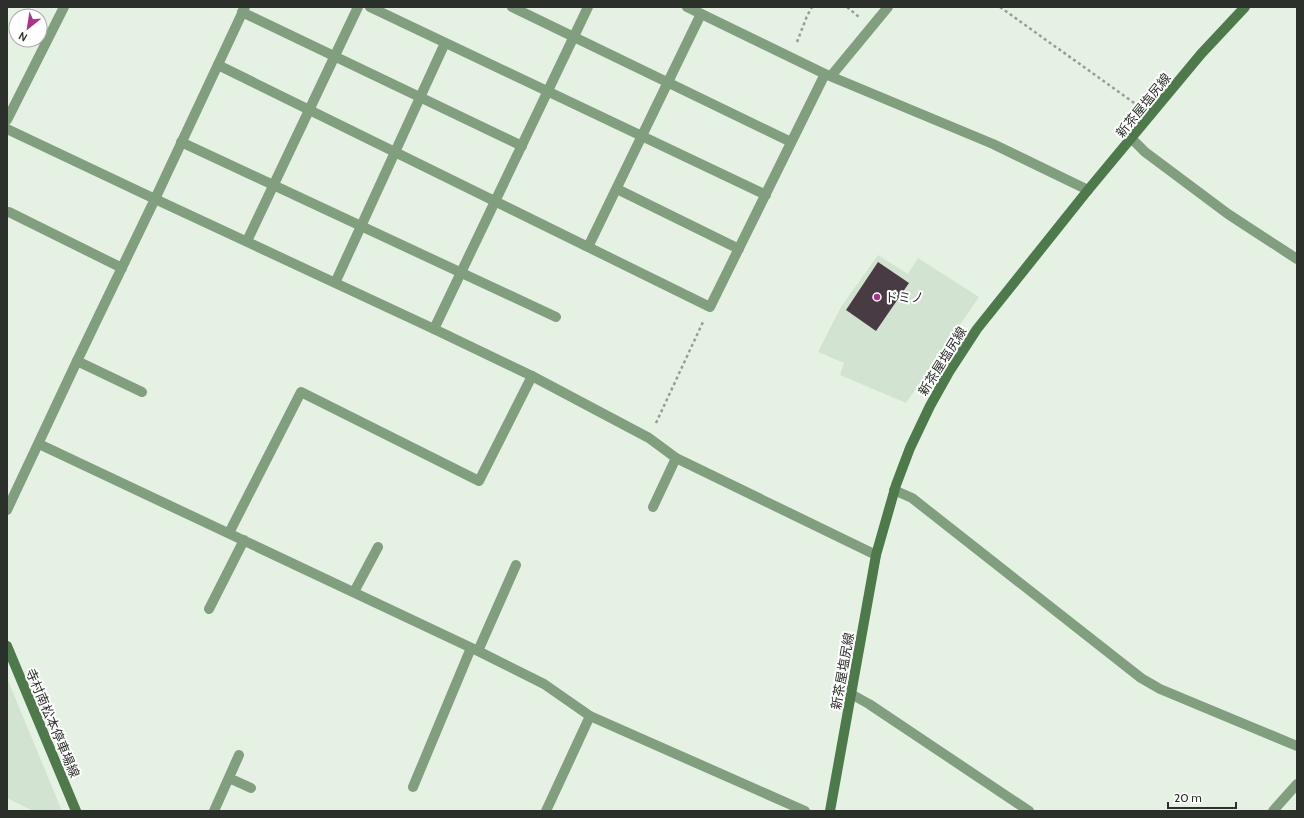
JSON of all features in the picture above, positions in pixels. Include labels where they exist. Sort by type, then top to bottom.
[{"type":"main road","name":"新茶屋塩尻線","points":[[830,811],[876,555],[894,490],[910,448],[930,406],[973,336],[1088,190],[1132,139],[1201,54],[1245,7]]},
{"type":"main road","name":"寺村南松本停車場線","points":[[7,646],[76,811]]},
{"type":"street","points":[[7,120],[64,7]]},
{"type":"street","points":[[247,241],[358,7]]},
{"type":"street","points":[[370,7],[766,195]]},
{"type":"street","points":[[512,7],[791,142]]},
{"type":"street","points":[[434,330],[588,7]]},
{"type":"street","points":[[687,7],[828,75],[992,144],[1088,190]]},
{"type":"street","points":[[218,65],[710,308],[791,142],[828,75],[888,7]]},
{"type":"street","points":[[7,510],[244,9],[335,56],[522,146]]},
{"type":"street","points":[[588,247],[701,14]]},
{"type":"street","points":[[335,283],[445,43]]},
{"type":"street","points":[[7,129],[532,376],[649,438],[676,458],[876,555]]},
{"type":"street","points":[[1132,139],[1145,152],[1228,214],[1297,259]]},
{"type":"street","points":[[182,142],[556,317]]},
{"type":"street","points":[[617,189],[739,249]]},
{"type":"street","points":[[9,212],[122,268]]},
{"type":"street","points":[[77,361],[142,392]]},
{"type":"street","points":[[229,533],[301,392],[479,481],[532,376]]},
{"type":"street","points":[[39,444],[354,592],[544,684],[590,716],[805,811]]},
{"type":"street","points":[[653,507],[676,458]]},
{"type":"street","points":[[894,490],[912,498],[1141,678],[1160,689],[1297,746]]},
{"type":"street","points":[[209,609],[244,540]]},
{"type":"street","points":[[354,592],[378,547]]},
{"type":"street","points":[[413,787],[474,650],[516,565]]},
{"type":"street","points":[[851,694],[869,704],[1029,811]]},
{"type":"street","points":[[546,811],[590,716]]},
{"type":"street","points":[[214,811],[239,755]]},
{"type":"street","points":[[229,778],[250,788]]},
{"type":"street","points":[[1273,811],[1297,784]]},
{"type":"path","points":[[796,44],[812,7]]},
{"type":"path","points":[[1000,7],[1141,108]]},
{"type":"path","points":[[649,438],[710,308]]},
{"type":"shaded area","points":[[878,255],[908,274],[918,258],[979,297],[906,403],[840,375],[844,363],[818,352],[841,307]]},
{"type":"shaded area","points":[[7,678],[62,811],[33,811],[7,798]]},
{"type":"building","name":"ドミノ","points":[[878,262],[909,283],[876,331],[846,310]]},
{"type":"place","name":"ドミノ","points":[[877,297]]}]
